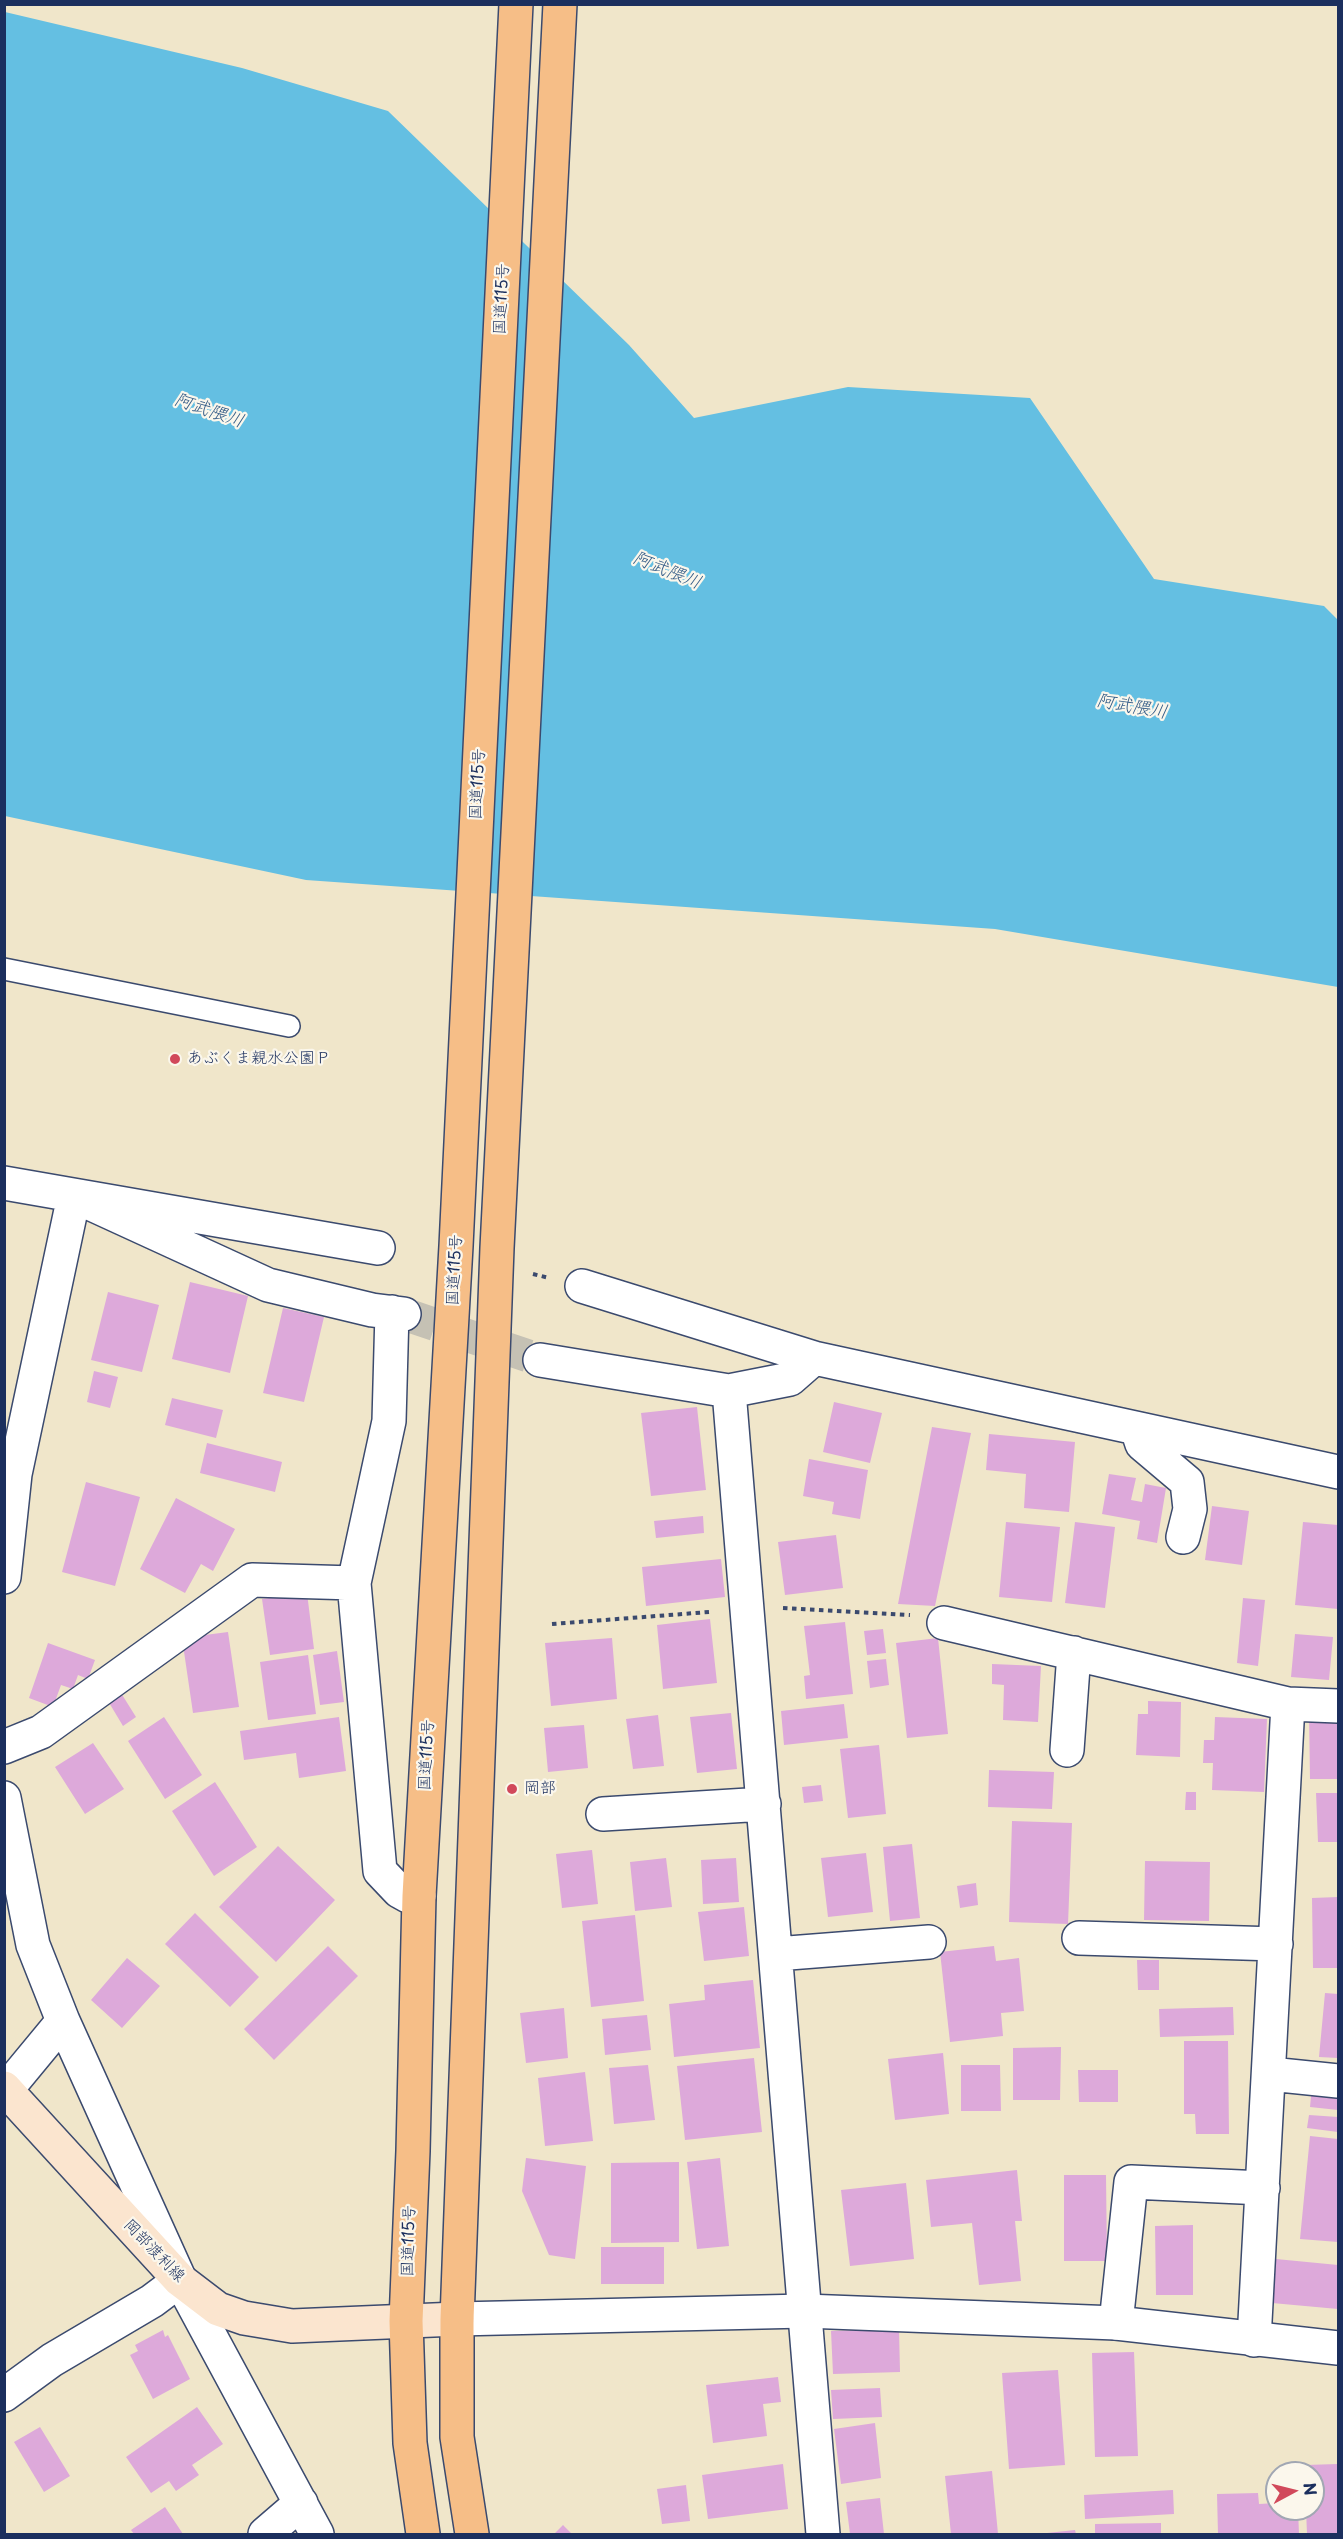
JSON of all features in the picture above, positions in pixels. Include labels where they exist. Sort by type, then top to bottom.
[{"type":"highway","name":"国道115号","points":[[423,2535],[410,2443],[406,2321],[413,2151],[418,1896],[456,1246],[516,4]]},
{"type":"highway","points":[[472,2535],[458,2437],[457,2319],[497,1248],[560,4]]},
{"type":"main road","name":"岡部渡利線","points":[[5,2089],[180,2280],[218,2309],[244,2318],[292,2326],[457,2319]]},
{"type":"street","points":[[4,1183],[378,1248]]},
{"type":"street","points":[[74,1196],[268,1285],[372,1310],[398,1313],[389,1420],[354,1582],[380,1871],[399,1891],[408,1896],[418,1896]]},
{"type":"street","points":[[4,1577],[15,1474],[74,1196]]},
{"type":"street","points":[[582,1286],[814,1358],[1338,1472]]},
{"type":"street","points":[[540,1360],[729,1391],[790,1378],[814,1358]]},
{"type":"street","points":[[729,1391],[822,2535]]},
{"type":"street","points":[[1137,1429],[1142,1444],[1187,1482],[1191,1509],[1184,1537]]},
{"type":"street","points":[[4,1747],[41,1732],[252,1580],[354,1582]]},
{"type":"street","points":[[944,1623],[1288,1704],[1338,1706]]},
{"type":"street","points":[[1067,1750],[1074,1653]]},
{"type":"street","points":[[1254,2340],[1288,1704]]},
{"type":"street","points":[[4,1798],[33,1945],[63,2022],[180,2280],[318,2535]]},
{"type":"street","points":[[603,1814],[764,1804]]},
{"type":"street","points":[[1079,1938],[1276,1944]]},
{"type":"street","points":[[776,1954],[929,1942]]},
{"type":"street","points":[[5,2089],[63,2022]]},
{"type":"street","points":[[1270,2074],[1338,2081]]},
{"type":"street","points":[[1116,2322],[1131,2182],[1263,2188]]},
{"type":"street","points":[[4,2395],[52,2360],[152,2301],[180,2280]]},
{"type":"street","points":[[457,2319],[805,2311],[1116,2322],[1254,2340],[1338,2348]]},
{"type":"street","points":[[265,2535],[301,2503]]},
{"type":"lane","points":[[4,969],[289,1026]]},
{"type":"water","name":"阿武隈川","points":[[5,12],[242,68],[388,111],[629,345],[694,418],[848,387],[1030,398],[1154,579],[1324,606],[1338,620],[1338,987],[995,929],[306,880],[5,816]]},
{"type":"building","points":[[190,1282],[248,1296],[230,1373],[172,1359]]},
{"type":"building","points":[[108,1292],[159,1305],[142,1372],[91,1360]]},
{"type":"building","points":[[283,1308],[324,1317],[304,1402],[263,1393]]},
{"type":"building","points":[[94,1371],[118,1377],[110,1408],[87,1402]]},
{"type":"building","points":[[172,1398],[223,1410],[216,1438],[165,1425]]},
{"type":"building","points":[[834,1402],[882,1413],[870,1463],[823,1452]]},
{"type":"building","points":[[697,1407],[706,1490],[651,1496],[641,1413]]},
{"type":"building","points":[[932,1427],[971,1433],[935,1606],[898,1604]]},
{"type":"building","points":[[989,1434],[1075,1442],[1069,1512],[1024,1508],[1026,1474],[986,1470]]},
{"type":"building","points":[[207,1443],[282,1462],[275,1492],[200,1473]]},
{"type":"building","points":[[809,1459],[868,1470],[860,1519],[832,1514],[834,1502],[803,1496]]},
{"type":"building","points":[[1109,1474],[1136,1478],[1131,1500],[1142,1502],[1145,1484],[1166,1488],[1157,1543],[1137,1539],[1140,1521],[1102,1514]]},
{"type":"building","points":[[86,1482],[140,1497],[115,1586],[62,1572]]},
{"type":"building","points":[[176,1498],[235,1529],[213,1571],[201,1564],[185,1593],[140,1569]]},
{"type":"building","points":[[1212,1506],[1249,1511],[1242,1565],[1205,1560]]},
{"type":"building","points":[[703,1516],[704,1533],[656,1538],[654,1521]]},
{"type":"building","points":[[1006,1522],[1060,1527],[1052,1602],[999,1597]]},
{"type":"building","points":[[1075,1522],[1115,1527],[1105,1608],[1065,1603]]},
{"type":"building","points":[[1303,1522],[1338,1525],[1338,1609],[1295,1605]]},
{"type":"building","points":[[836,1535],[843,1588],[785,1595],[778,1542]]},
{"type":"building","points":[[721,1559],[725,1597],[646,1606],[642,1567]]},
{"type":"building","points":[[307,1593],[314,1649],[270,1655],[262,1599]]},
{"type":"building","points":[[1243,1598],[1265,1600],[1258,1666],[1237,1663]]},
{"type":"building","points":[[710,1619],[717,1683],[663,1689],[657,1625]]},
{"type":"building","points":[[845,1622],[853,1694],[806,1699],[804,1676],[810,1675],[804,1626]]},
{"type":"building","points":[[883,1629],[886,1653],[867,1655],[864,1631]]},
{"type":"building","points":[[228,1632],[239,1707],[193,1713],[182,1638]]},
{"type":"building","points":[[1295,1634],[1333,1637],[1329,1680],[1291,1677]]},
{"type":"building","points":[[612,1638],[617,1699],[551,1706],[545,1643]]},
{"type":"building","points":[[938,1638],[948,1734],[907,1738],[896,1643]]},
{"type":"building","points":[[48,1643],[95,1660],[88,1679],[78,1675],[73,1689],[61,1685],[53,1707],[29,1698]]},
{"type":"building","points":[[337,1651],[344,1702],[320,1705],[313,1655]]},
{"type":"building","points":[[308,1655],[316,1714],[268,1720],[260,1662]]},
{"type":"building","points":[[886,1659],[889,1685],[870,1688],[867,1661]]},
{"type":"building","points":[[992,1664],[1041,1666],[1038,1722],[1003,1720],[1004,1685],[992,1684]]},
{"type":"building","points":[[121,1693],[136,1717],[123,1726],[108,1701]]},
{"type":"building","points":[[1148,1701],[1181,1702],[1180,1757],[1136,1755],[1138,1714],[1148,1714]]},
{"type":"building","points":[[844,1704],[848,1738],[784,1745],[781,1711]]},
{"type":"building","points":[[1338,1711],[1338,1779],[1310,1779],[1309,1712]]},
{"type":"building","points":[[731,1713],[737,1769],[697,1773],[690,1717]]},
{"type":"building","points":[[658,1715],[664,1766],[633,1769],[626,1719]]},
{"type":"building","points":[[164,1717],[202,1775],[165,1799],[128,1741]]},
{"type":"building","points":[[339,1717],[346,1771],[299,1778],[296,1753],[244,1760],[240,1731]]},
{"type":"building","points":[[1215,1717],[1267,1719],[1264,1792],[1212,1790],[1213,1763],[1203,1763],[1204,1740],[1214,1740]]},
{"type":"building","points":[[584,1725],[588,1768],[548,1772],[544,1728]]},
{"type":"building","points":[[93,1743],[124,1789],[85,1814],[55,1767]]},
{"type":"building","points":[[879,1745],[886,1814],[848,1818],[840,1749]]},
{"type":"building","points":[[989,1770],[1054,1772],[1052,1809],[988,1807]]},
{"type":"building","points":[[215,1782],[257,1847],[214,1876],[172,1811]]},
{"type":"building","points":[[821,1785],[823,1801],[804,1803],[802,1787]]},
{"type":"building","points":[[1186,1792],[1196,1792],[1196,1810],[1185,1810]]},
{"type":"building","points":[[1316,1793],[1338,1793],[1338,1842],[1318,1842]]},
{"type":"building","points":[[1012,1821],[1072,1823],[1068,1924],[1009,1922]]},
{"type":"building","points":[[912,1844],[920,1918],[890,1921],[883,1847]]},
{"type":"building","points":[[278,1846],[335,1900],[276,1962],[219,1907]]},
{"type":"building","points":[[592,1850],[598,1904],[562,1908],[556,1854]]},
{"type":"building","points":[[866,1853],[873,1912],[828,1917],[821,1858]]},
{"type":"building","points":[[666,1858],[672,1907],[635,1911],[630,1862]]},
{"type":"building","points":[[736,1858],[739,1902],[703,1904],[701,1860]]},
{"type":"building","points":[[1145,1861],[1210,1862],[1209,1921],[1144,1920]]},
{"type":"building","points":[[976,1883],[978,1905],[960,1908],[957,1886]]},
{"type":"building","points":[[1338,1897],[1338,1968],[1313,1968],[1312,1898]]},
{"type":"building","points":[[744,1907],[749,1956],[704,1961],[698,1912]]},
{"type":"building","points":[[195,1913],[259,1977],[230,2007],[165,1944]]},
{"type":"building","points":[[635,1915],[644,2001],[591,2007],[582,1921]]},
{"type":"building","points":[[328,1946],[358,1976],[274,2060],[244,2029]]},
{"type":"building","points":[[994,1946],[996,1961],[1019,1958],[1024,2011],[1001,2013],[1003,2036],[950,2042],[940,1952]]},
{"type":"building","points":[[127,1958],[160,1986],[122,2028],[91,2000]]},
{"type":"building","points":[[1137,1960],[1159,1960],[1159,1990],[1138,1990]]},
{"type":"building","points":[[753,1980],[760,2048],[674,2057],[669,2004],[705,2000],[704,1985]]},
{"type":"building","points":[[1325,1993],[1338,1994],[1338,2058],[1319,2057]]},
{"type":"building","points":[[1233,2007],[1234,2035],[1160,2037],[1159,2009]]},
{"type":"building","points":[[564,2008],[568,2058],[526,2063],[520,2013]]},
{"type":"building","points":[[647,2015],[651,2050],[605,2055],[602,2019]]},
{"type":"building","points":[[1184,2041],[1228,2041],[1229,2134],[1196,2134],[1195,2114],[1184,2114]]},
{"type":"building","points":[[1061,2047],[1060,2100],[1013,2100],[1013,2048]]},
{"type":"building","points":[[943,2053],[949,2114],[895,2120],[888,2059]]},
{"type":"building","points":[[754,2058],[762,2132],[685,2140],[677,2066]]},
{"type":"building","points":[[648,2065],[655,2120],[614,2124],[609,2068]]},
{"type":"building","points":[[961,2065],[1000,2065],[1001,2111],[961,2111]]},
{"type":"building","points":[[1078,2070],[1118,2070],[1118,2102],[1079,2102]]},
{"type":"building","points":[[585,2072],[593,2141],[545,2146],[538,2078]]},
{"type":"building","points":[[1312,2086],[1338,2089],[1338,2110],[1310,2107]]},
{"type":"building","points":[[1309,2115],[1338,2117],[1338,2132],[1307,2128]]},
{"type":"building","points":[[1310,2136],[1338,2139],[1338,2242],[1300,2239]]},
{"type":"building","points":[[526,2158],[586,2166],[575,2259],[549,2255],[522,2191]]},
{"type":"building","points":[[720,2158],[729,2246],[697,2249],[687,2162]]},
{"type":"building","points":[[679,2162],[679,2242],[611,2243],[611,2163]]},
{"type":"building","points":[[1017,2170],[1022,2221],[1015,2221],[1021,2281],[979,2285],[972,2223],[931,2227],[926,2180]]},
{"type":"building","points":[[1064,2175],[1106,2175],[1107,2261],[1064,2261]]},
{"type":"building","points":[[906,2183],[914,2259],[850,2266],[841,2190]]},
{"type":"building","points":[[1193,2225],[1193,2295],[1156,2295],[1155,2226]]},
{"type":"building","points":[[601,2247],[664,2247],[664,2284],[601,2284]]},
{"type":"building","points":[[1276,2259],[1338,2265],[1338,2309],[1272,2303]]},
{"type":"building","points":[[899,2329],[900,2372],[833,2374],[831,2331]]},
{"type":"building","points":[[163,2330],[165,2337],[168,2335],[190,2379],[153,2399],[130,2355],[138,2351],[135,2345]]},
{"type":"building","points":[[1134,2352],[1138,2456],[1095,2457],[1092,2353]]},
{"type":"building","points":[[1058,2370],[1065,2465],[1009,2469],[1002,2373]]},
{"type":"building","points":[[778,2377],[781,2402],[763,2404],[767,2436],[713,2443],[706,2385]]},
{"type":"building","points":[[880,2388],[882,2417],[833,2419],[831,2390]]},
{"type":"building","points":[[197,2407],[223,2444],[192,2465],[199,2475],[176,2491],[169,2481],[151,2493],[126,2457]]},
{"type":"building","points":[[875,2423],[881,2478],[841,2484],[834,2429]]},
{"type":"building","points":[[40,2427],[70,2476],[44,2492],[14,2442]]},
{"type":"building","points":[[783,2464],[788,2509],[708,2519],[702,2475]]},
{"type":"building","points":[[1325,2464],[1338,2464],[1338,2534],[1307,2534],[1306,2521],[1325,2521]]},
{"type":"building","points":[[992,2471],[998,2534],[951,2534],[945,2476]]},
{"type":"building","points":[[686,2485],[690,2521],[662,2524],[657,2489]]},
{"type":"building","points":[[1173,2490],[1174,2514],[1085,2519],[1084,2495]]},
{"type":"building","points":[[1258,2493],[1259,2504],[1265,2504],[1265,2521],[1298,2521],[1299,2534],[1218,2534],[1217,2494]]},
{"type":"building","points":[[880,2498],[884,2534],[850,2534],[846,2502]]},
{"type":"building","points":[[165,2507],[183,2534],[134,2534],[131,2530]]},
{"type":"building","points":[[1161,2523],[1161,2534],[1095,2534],[1095,2524]]},
{"type":"building","points":[[563,2525],[572,2534],[554,2534]]},
{"type":"building","points":[[1075,2530],[1076,2534],[1047,2534],[1047,2533]]},
{"type":"tunnel","points":[[404,1314],[540,1360]]},
{"type":"place","name":"あぶくま親水公園Ｐ","points":[[175,1059]]},
{"type":"place","name":"岡部","points":[[512,1789]]}]
